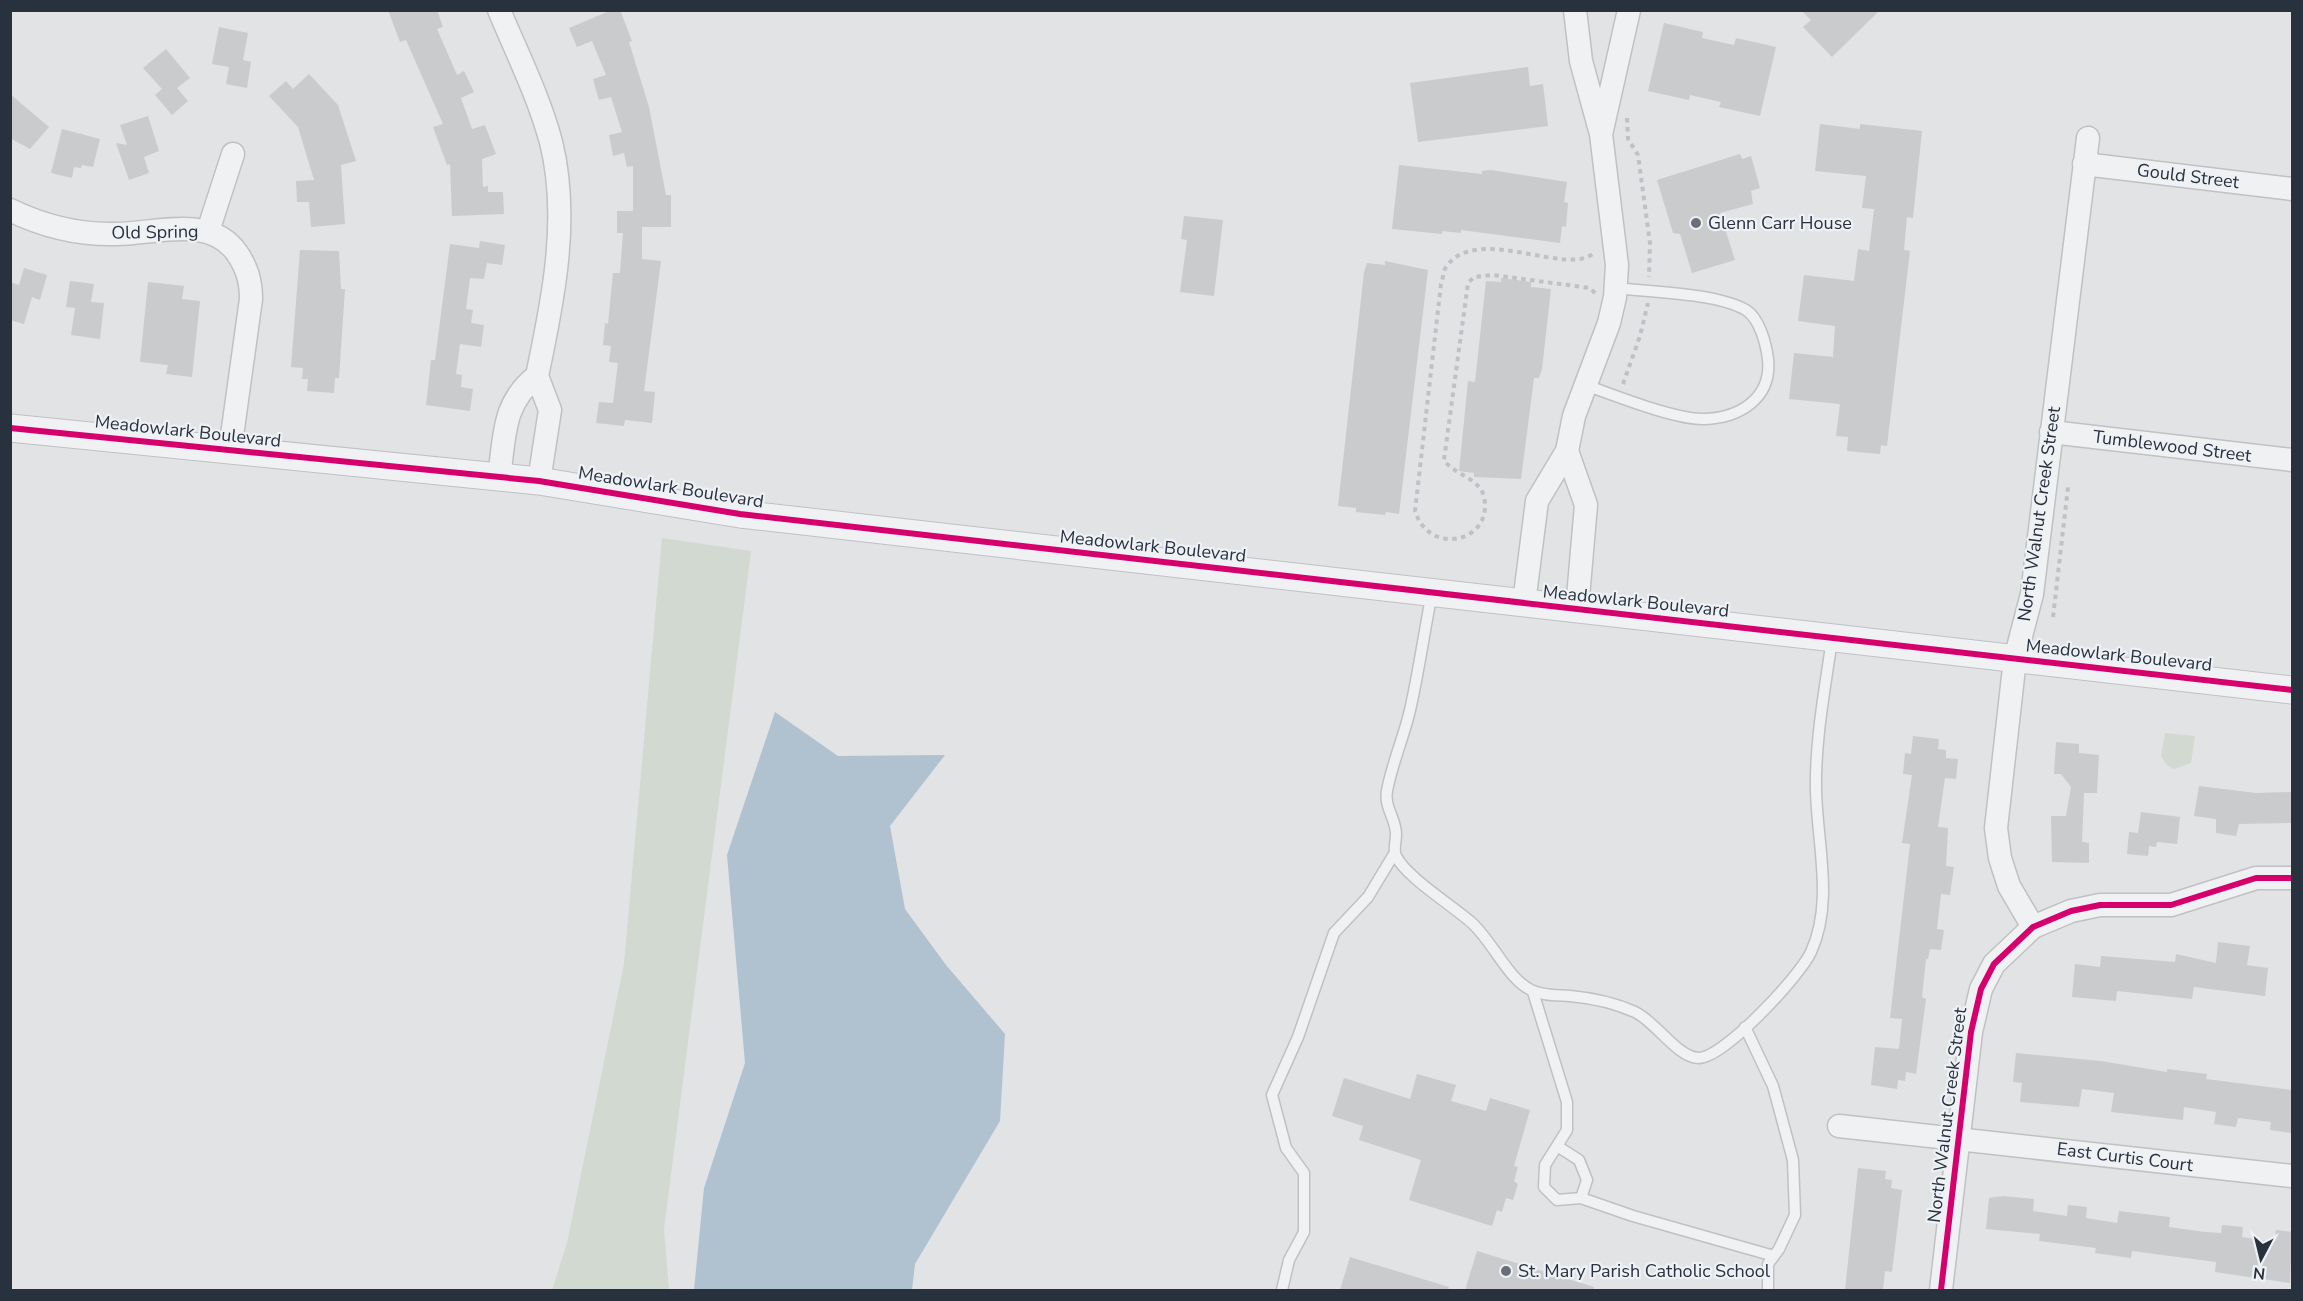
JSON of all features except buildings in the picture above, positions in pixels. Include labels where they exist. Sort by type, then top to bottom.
[{"type":"street","points":[[499,10],[545,121],[558,184],[555,272],[537,376],[550,410],[539,481]]},
{"type":"street","points":[[1524,603],[1537,501],[1567,451],[1574,416],[1609,322],[1607,292],[1617,265],[1601,134],[1581,61],[1575,10]]},
{"type":"street","points":[[1601,134],[1629,10]]},
{"type":"street","name":"North Walnut Creek Street","points":[[1941,1290],[1971,1032],[1981,989],[1994,964],[2032,927],[2009,886],[2000,858],[1996,828],[2015,659],[2032,594],[2088,138]]},
{"type":"street","points":[[208,231],[233,154]]},
{"type":"street","name":"Gould Street","points":[[2084,164],[2292,189]]},
{"type":"street","name":"Old Spring","points":[[10,210],[47,225],[83,232],[117,234],[192,229],[208,231],[233,247],[245,265],[251,284],[230,450]]},
{"type":"street","points":[[499,477],[511,405],[522,388],[537,376]]},
{"type":"street","name":"Meadowlark Boulevard","points":[[10,428],[539,481],[740,514],[2292,690]]},
{"type":"street","name":"Tumblewood Street","points":[[2052,432],[2292,460]]},
{"type":"street","points":[[1567,451],[1586,505],[1577,609]]},
{"type":"street","points":[[2032,927],[2082,908],[2100,905],[2171,905],[2256,878],[2292,878]]},
{"type":"street","name":"East Curtis Court","points":[[1839,1126],[2292,1176]]},
{"type":"lane","points":[[1585,386],[1656,409],[1703,419],[1736,412],[1758,399],[1765,386],[1769,370],[1765,341],[1748,311],[1726,302],[1648,292],[1607,292]]},
{"type":"lane","points":[[1282,1290],[1289,1260],[1304,1232],[1304,1173],[1286,1148],[1272,1095],[1298,1036],[1334,933],[1368,897],[1394,854],[1395,823],[1388,808],[1386,793],[1410,710],[1432,593]]},
{"type":"lane","points":[[1533,992],[1614,1004],[1638,1013],[1659,1028],[1682,1053],[1693,1058],[1710,1056],[1745,1027],[1795,978],[1810,953],[1816,936],[1822,868],[1816,790],[1817,744],[1833,639]]},
{"type":"lane","points":[[1394,854],[1404,868],[1473,924],[1512,973],[1533,992],[1567,1102],[1567,1130],[1545,1165],[1544,1187],[1557,1200],[1581,1198],[1633,1216],[1774,1256]]},
{"type":"lane","points":[[1745,1027],[1773,1086],[1793,1160],[1795,1215],[1768,1264],[1768,1290]]},
{"type":"lane","points":[[1557,1146],[1579,1160],[1587,1180],[1581,1198]]},
{"type":"path","points":[[1618,397],[1641,336],[1648,309],[1650,243],[1638,155],[1628,139],[1627,114]]},
{"type":"path","points":[[1600,248],[1591,256],[1576,260],[1495,249],[1468,250],[1446,267],[1441,284],[1415,511],[1420,524],[1429,533],[1444,540],[1458,540],[1469,534],[1483,518],[1484,496],[1475,482],[1449,468],[1444,460],[1468,283],[1474,276],[1493,275],[1607,292]]},
{"type":"shaded area","points":[[662,538],[751,551],[664,1229],[669,1290],[552,1290],[567,1243],[624,964]]},
{"type":"shaded area","points":[[2165,733],[2195,736],[2191,763],[2174,769],[2167,765],[2161,756]]},
{"type":"water","points":[[775,712],[838,756],[945,755],[890,826],[905,909],[946,965],[1005,1034],[1000,1121],[915,1264],[912,1290],[694,1290],[704,1188],[745,1063],[727,855]]},
{"type":"cycle path","points":[[10,428],[539,481],[740,514],[2292,690]]},
{"type":"cycle path","points":[[1941,1290],[1971,1032],[1981,989],[1994,964],[2033,927],[2071,911],[2100,905],[2171,905],[2256,878],[2292,878]]},
{"type":"place","name":"Glenn Carr House","points":[[1696,223]]},
{"type":"place","name":"St. Mary Parish Catholic School","points":[[1506,1271]]}]
